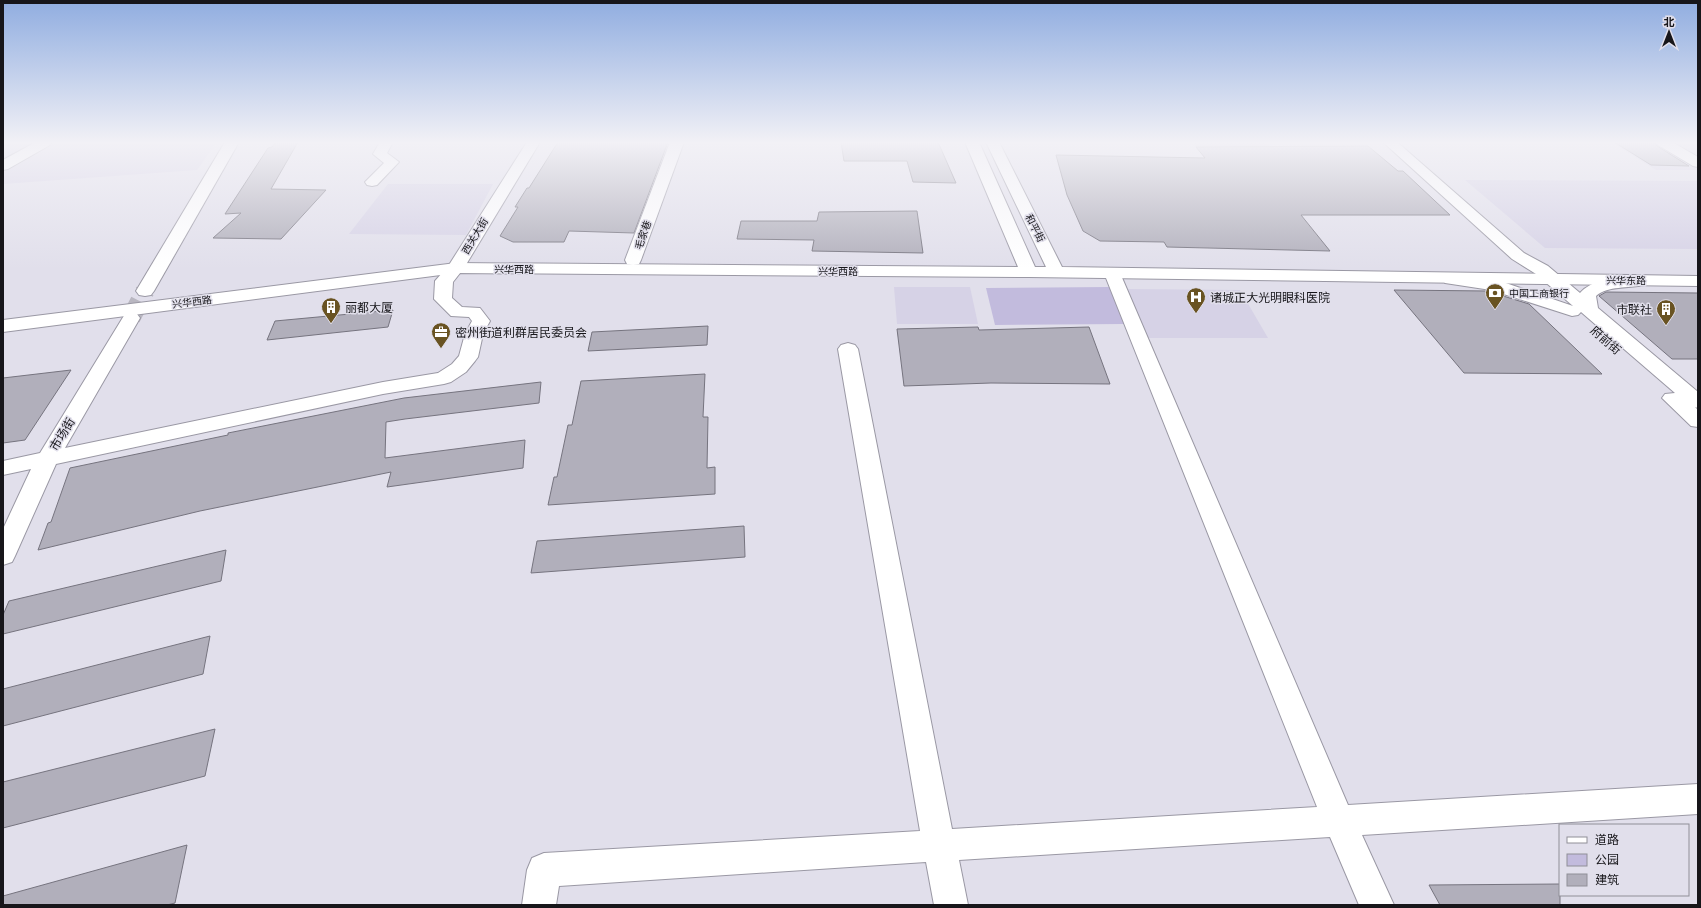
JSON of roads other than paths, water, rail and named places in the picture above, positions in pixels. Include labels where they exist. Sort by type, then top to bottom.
[{"type":"street","points":[[145,291],[207,184]]},
{"type":"street","name":"西关大街","points":[[47,459],[383,388],[444,378],[460,368],[468,357],[474,334],[481,321],[474,312],[458,312],[443,299],[444,281],[458,264],[506,184]]},
{"type":"street","name":"毛家巷","points":[[634,260],[662,184]]},
{"type":"street","name":"和平街","points":[[991,184],[1027,267]]},
{"type":"street","name":"和平街","points":[[1013,184],[1054,267]]},
{"type":"street","name":"府前街","points":[[1437,184],[1580,310],[1698,421]]},
{"type":"street","points":[[3,311],[458,264],[634,260],[1027,267],[1536,271],[1698,270]]},
{"type":"street","name":"兴华西路","points":[[3,326],[458,264],[1027,267]]},
{"type":"street","points":[[1054,267],[1112,273],[1446,278],[1536,271]]},
{"type":"street","name":"兴华东路","points":[[1536,271],[1640,281],[1698,281]]},
{"type":"street","points":[[1112,273],[1339,821],[1377,905]]},
{"type":"street","points":[[1446,278],[1494,285],[1580,310],[1587,295],[1593,289],[1601,286],[1640,281]]},
{"type":"street","name":"府前街","points":[[1580,310],[1698,402]]},
{"type":"street","name":"市场街","points":[[3,556],[47,459],[131,318]]},
{"type":"street","points":[[848,349],[939,846],[952,905]]},
{"type":"street","points":[[3,468],[47,459]]},
{"type":"street","points":[[539,905],[544,870],[1698,799]]},
{"type":"tunnel","points":[[131,318],[145,291]]},
{"type":"place","name":"中国工商银行","points":[[1495,310]]},
{"type":"place","name":"诸城正大光明眼科医院","points":[[1196,314]]},
{"type":"place","name":"丽都大厦","points":[[331,324]]},
{"type":"place","name":"市联社","points":[[1666,326]]},
{"type":"place","name":"密州街道利群居民委员会","points":[[441,349]]}]
